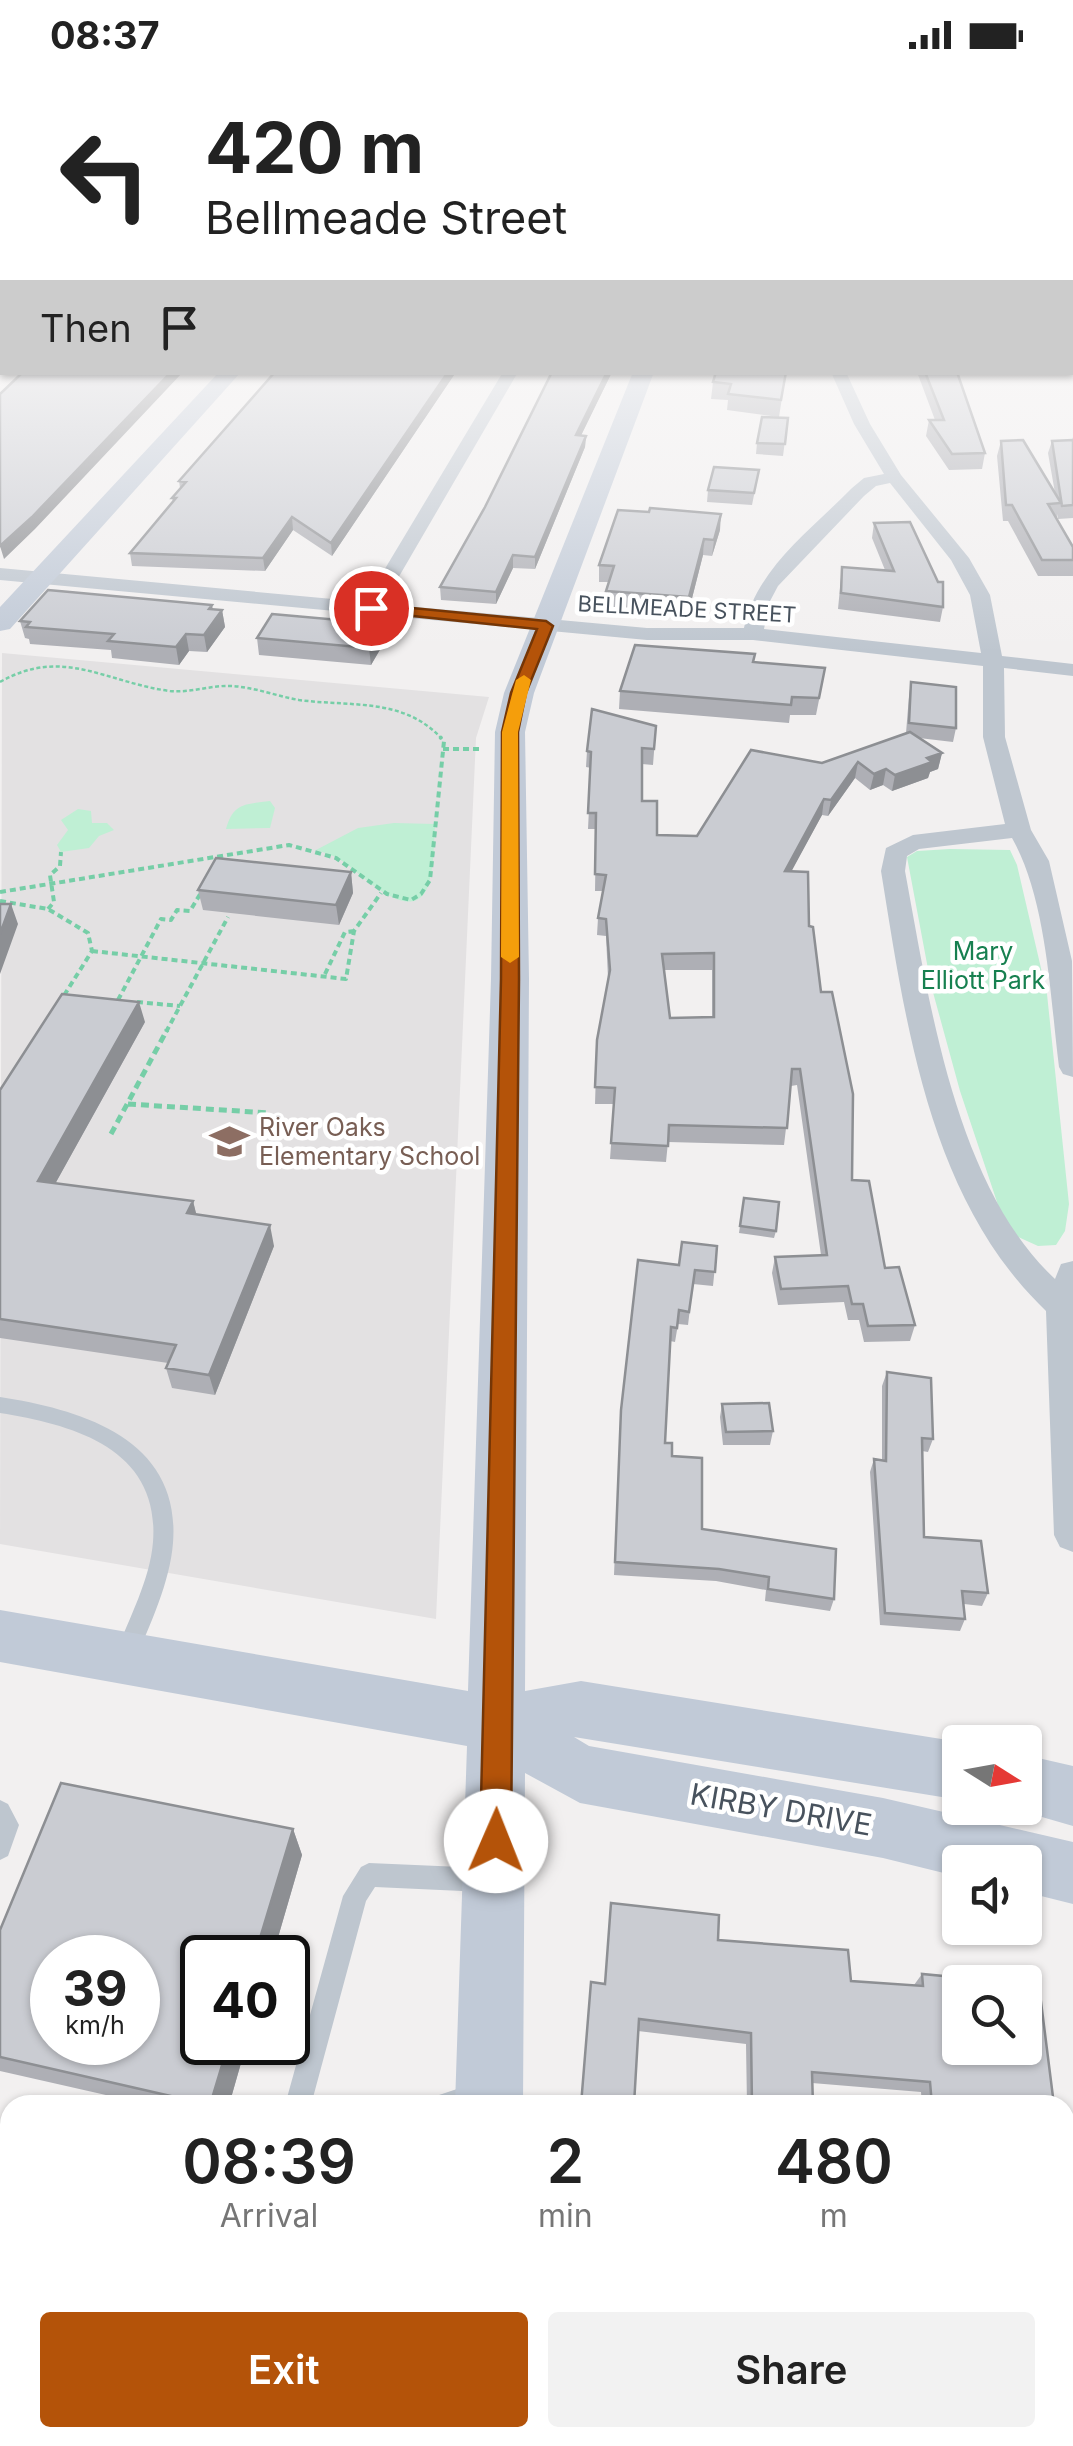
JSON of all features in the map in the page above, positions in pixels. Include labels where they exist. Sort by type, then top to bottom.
[{"type":"main road","points":[[0,623],[178,430]]},
{"type":"main road","points":[[475,2095],[495,1880],[499,1724],[510,732],[518,693],[622,430]]},
{"type":"main road","name":"KIRBY DRIVE","points":[[0,1636],[499,1724],[581,1708],[942,1768]]},
{"type":"main road","name":"KIRBY DRIVE","points":[[499,1724],[580,1774],[883,1828],[1073,1873]]},
{"type":"main road","points":[[1042,1788],[1073,1796]]},
{"type":"street","points":[[371,608],[476,430]]},
{"type":"street","points":[[866,430],[894,476],[960,558],[980,595],[993,661],[994,737],[1019,830],[1037,861],[1059,961],[1073,1068]]},
{"type":"street","points":[[753,634],[759,603],[770,583],[858,492],[870,482],[894,476]]},
{"type":"street","name":"BELLMEADE STREET","points":[[0,574],[546,626],[679,636],[753,634],[1073,670]]},
{"type":"street","points":[[1019,830],[914,842],[895,853],[893,871],[926,1036],[957,1139],[989,1216],[1015,1259],[1068,1290],[1073,1535]]},
{"type":"lane","points":[[0,1405],[38,1410],[123,1443],[152,1478],[164,1508],[163,1545],[126,1658]]},
{"type":"lane","points":[[0,1812],[7,1825],[0,1848]]},
{"type":"lane","points":[[301,2095],[355,1896],[369,1874],[495,1880]]},
{"type":"path","points":[[0,682],[45,666],[96,669],[174,691],[236,686],[305,700],[387,707],[420,719],[444,741],[426,888],[406,900],[380,893],[346,863],[307,847],[289,845],[1,895]]},
{"type":"path","points":[[443,748],[460,749]]},
{"type":"path","points":[[48,909],[54,902],[50,875],[60,866],[61,852]]},
{"type":"path","points":[[214,868],[222,854]]},
{"type":"path","points":[[180,1006],[118,1000],[162,919],[170,920],[177,910],[190,911],[206,882]]},
{"type":"path","points":[[92,951],[205,960],[346,979],[362,910],[380,893]]},
{"type":"path","points":[[1,895],[48,909],[88,933],[92,951],[55,1009]]},
{"type":"path","points":[[111,1134],[228,917]]},
{"type":"path","points":[[325,974],[344,932],[355,931]]},
{"type":"path","points":[[64,994],[82,996]]},
{"type":"path","points":[[127,1104],[270,1114]]},
{"type":"shaded area","name":"River Oaks Elementary School","points":[[2,653],[489,697],[476,738],[436,1619],[0,1544]]},
{"type":"green space","points":[[270,801],[275,808],[270,828],[226,829],[232,814],[241,806]]},
{"type":"green space","points":[[78,809],[91,811],[92,823],[107,823],[114,830],[99,836],[89,848],[61,852],[57,845],[68,830],[61,820]]},
{"type":"green space","points":[[394,823],[435,824],[430,879],[424,894],[414,901],[389,896],[341,860],[316,850],[358,828]]},
{"type":"green space","name":"Mary Elliott Park","points":[[1010,850],[1017,865],[1047,994],[1069,1204],[1065,1231],[1056,1245],[1038,1246],[1016,1236],[999,1208],[960,1091],[931,985],[907,857],[917,851]]},
{"type":"building","points":[[0,430],[116,430],[32,517],[0,546]]},
{"type":"building","points":[[224,430],[408,430],[331,543],[292,517],[263,558],[130,553],[176,498],[172,498],[186,482],[179,481]]},
{"type":"building","points":[[523,430],[579,430],[576,435],[586,436],[535,557],[513,555],[496,592],[440,587]]},
{"type":"building","points":[[760,430],[787,430],[785,444],[757,443]]},
{"type":"building","points":[[936,430],[977,430],[985,453],[952,454]]},
{"type":"building","points":[[1023,440],[1061,503],[1048,504],[1073,547],[1073,560],[1042,560],[1012,505],[1006,505],[1001,441]]},
{"type":"building","points":[[1073,440],[1073,505],[1062,506],[1052,441]]},
{"type":"building","points":[[714,467],[759,470],[754,493],[708,490]]},
{"type":"building","points":[[650,508],[721,514],[714,540],[704,539],[689,597],[606,591],[614,566],[599,565],[618,510],[649,512]]},
{"type":"building","points":[[910,522],[938,582],[943,582],[943,607],[841,593],[842,567],[894,571],[874,523]]},
{"type":"building","points":[[48,590],[212,605],[209,609],[222,610],[204,635],[186,634],[176,647],[108,641],[114,634],[26,627],[30,622],[20,621]]},
{"type":"building","points":[[272,614],[384,624],[369,648],[257,638]]},
{"type":"building","points":[[635,645],[755,654],[753,662],[825,668],[819,698],[792,697],[791,705],[620,691]]},
{"type":"building","points":[[911,682],[956,687],[956,728],[909,723]]},
{"type":"building","points":[[592,709],[656,726],[654,749],[642,748],[642,801],[657,801],[657,835],[697,836],[751,750],[822,763],[910,732],[942,753],[927,758],[932,762],[895,775],[886,769],[874,774],[858,762],[831,800],[824,799],[785,871],[808,872],[809,926],[813,927],[821,992],[832,992],[853,1094],[852,1180],[869,1181],[885,1268],[899,1267],[915,1325],[868,1326],[863,1304],[852,1304],[848,1286],[781,1289],[775,1257],[827,1255],[800,1069],[792,1069],[787,1128],[669,1125],[668,1146],[611,1143],[615,1088],[595,1087],[597,1040],[610,970],[606,919],[598,918],[606,875],[595,874],[596,813],[588,813],[591,752],[587,751]],"holes":[[[714,953],[714,1017],[670,1018],[662,954]]]},
{"type":"building","points":[[216,858],[351,872],[336,905],[198,890]]},
{"type":"building","points":[[0,904],[11,904],[0,934]]},
{"type":"building","points":[[62,994],[139,1002],[38,1181],[193,1201],[187,1213],[270,1225],[209,1375],[166,1368],[176,1345],[0,1319],[0,1090]]},
{"type":"building","points":[[744,1198],[779,1202],[776,1231],[740,1226]]},
{"type":"building","points":[[682,1242],[717,1246],[715,1272],[695,1270],[689,1312],[679,1310],[677,1328],[671,1327],[665,1443],[672,1443],[672,1456],[702,1458],[702,1529],[836,1549],[834,1599],[768,1589],[769,1577],[719,1569],[615,1562],[621,1410],[638,1260],[679,1265]]},
{"type":"building","points":[[887,1372],[931,1378],[933,1439],[922,1438],[924,1537],[981,1541],[988,1593],[962,1591],[965,1619],[885,1613],[874,1459],[886,1461]]},
{"type":"building","points":[[769,1403],[773,1431],[726,1432],[722,1404]]},
{"type":"building","points":[[61,1783],[293,1829],[261,1935],[180,1935],[180,2065],[222,2065],[213,2095],[166,2095],[35,2065],[160,2065],[160,1935],[30,1935],[30,2064],[0,2057],[0,1930]]},
{"type":"building","points":[[611,1903],[719,1915],[718,1940],[848,1950],[851,1981],[923,1986],[922,1974],[942,1976],[942,2065],[1042,2065],[1042,2010],[1053,2095],[931,2095],[930,2082],[812,2072],[813,2095],[752,2095],[751,2033],[639,2019],[635,2095],[582,2095],[591,1982],[605,1984]]},
{"type":"slow traffic","points":[[510,957],[510,732],[524,680]]},
{"type":"place","name":"River Oaks Elementary School","points":[[229,1141]]},
{"type":"route","points":[[371,608],[546,626],[518,693],[510,732],[510,979],[496,1841]]}]
